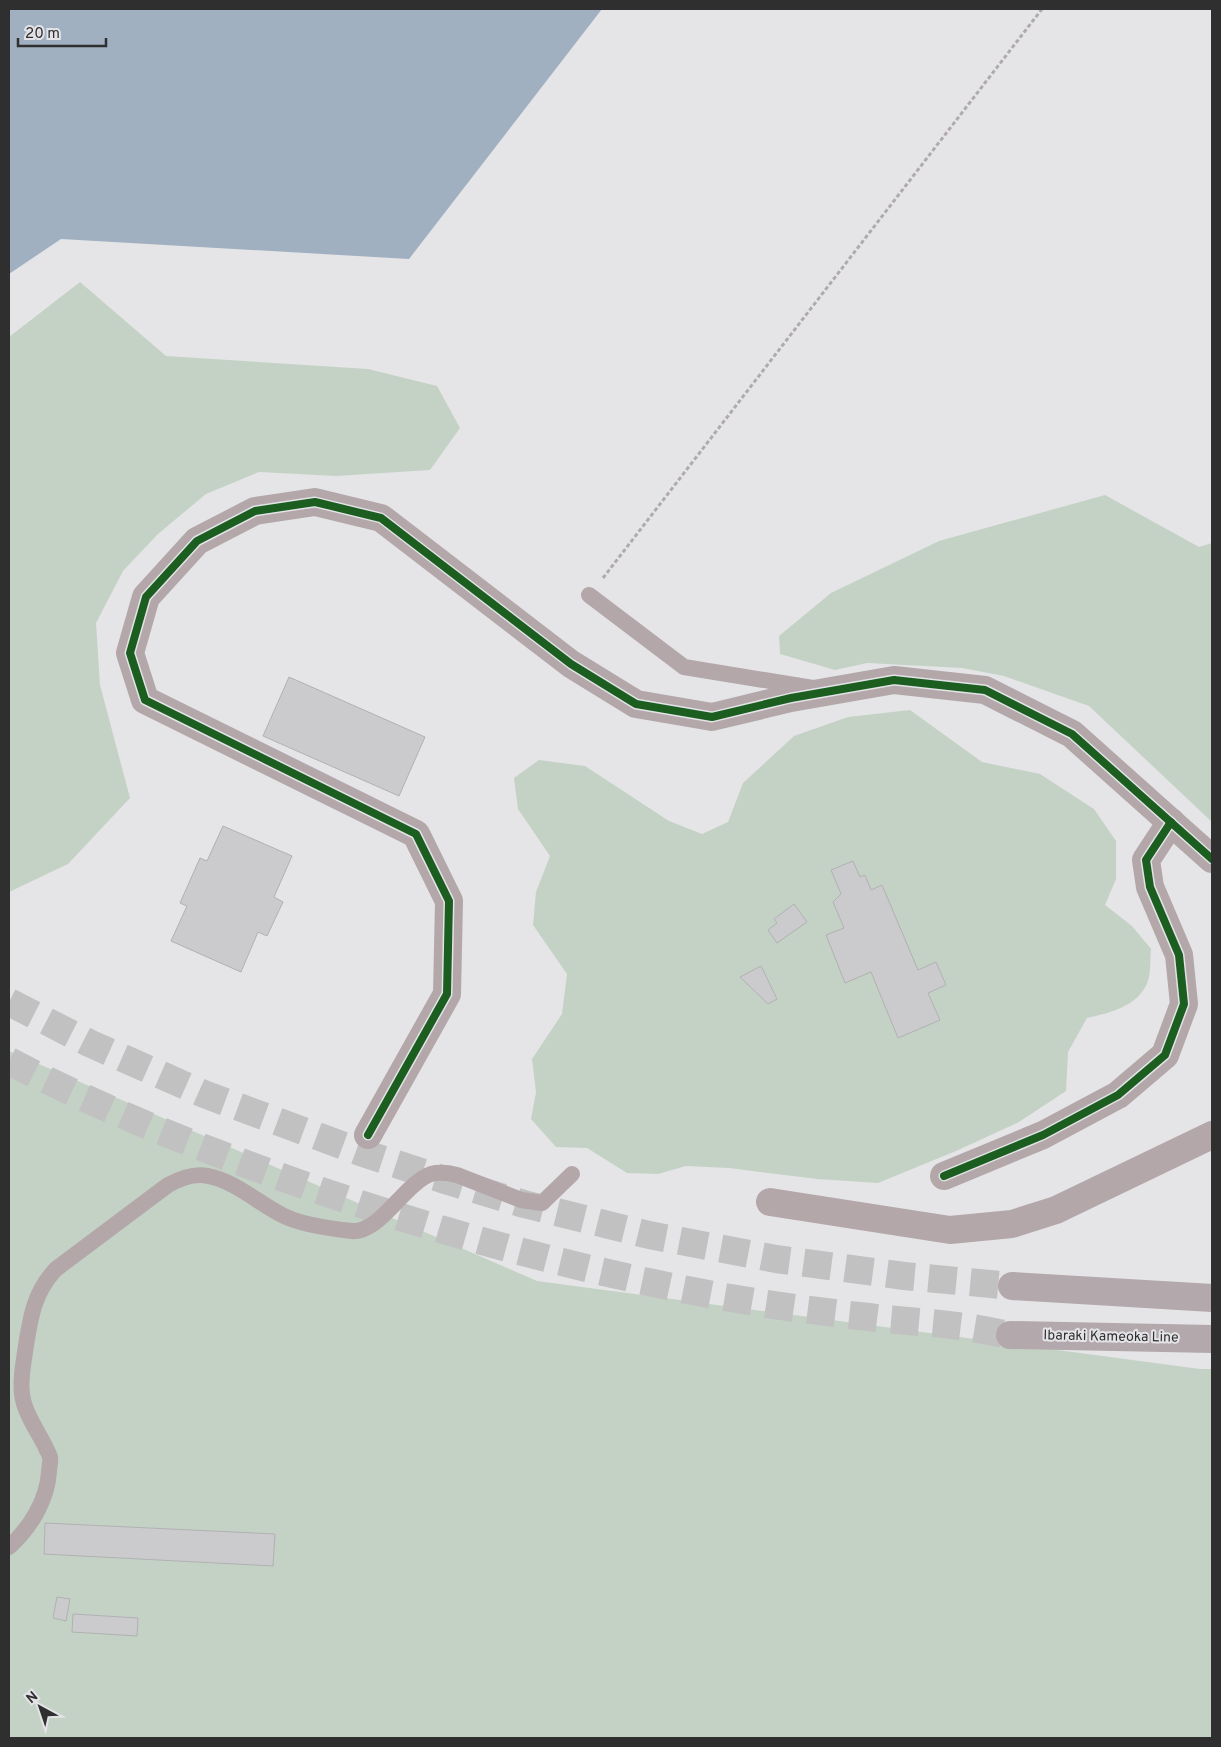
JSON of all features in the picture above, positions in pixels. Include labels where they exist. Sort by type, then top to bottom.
[{"type":"main road","points":[[1012,1286],[1212,1298]]},
{"type":"main road","name":"Ibaraki Kameoka Line","points":[[1010,1335],[1212,1339]]},
{"type":"street","points":[[368,1135],[448,994],[449,901],[416,834],[145,700],[130,653],[146,597],[197,541],[255,511],[315,502],[381,518],[571,664],[636,704],[712,717],[791,698],[894,680],[985,690],[1072,734],[1212,859]]},
{"type":"street","points":[[944,1176],[1043,1135],[1118,1095],[1165,1055],[1184,1004],[1180,956],[1150,887],[1146,860],[1171,822]]},
{"type":"street","points":[[770,1202],[950,1230],[1012,1224],[1056,1210],[1212,1135]]},
{"type":"lane","points":[[589,595],[684,667],[832,691]]},
{"type":"lane","points":[[9,1548],[23,1534],[45,1496],[48,1476],[50,1457],[26,1409],[22,1394],[22,1373],[32,1311],[38,1295],[46,1279],[56,1268],[168,1185],[180,1179],[207,1175],[225,1181],[289,1218],[354,1231],[368,1228],[416,1184],[432,1174],[457,1175],[520,1200],[542,1203],[572,1174]]},
{"type":"path","points":[[589,595],[1042,9]]},
{"type":"green space","points":[[80,282],[166,356],[368,369],[437,386],[460,428],[430,470],[336,476],[259,472],[206,494],[158,534],[123,571],[96,623],[100,685],[130,798],[68,864],[9,892],[9,337]]},
{"type":"green space","points":[[1105,495],[1199,547],[1212,543],[1212,822],[1089,706],[1004,676],[962,668],[867,663],[835,670],[780,654],[779,636],[831,593],[939,541]]},
{"type":"green space","points":[[910,710],[982,762],[1040,774],[1094,809],[1116,841],[1116,879],[1105,905],[1132,926],[1151,949],[1149,977],[1144,990],[1131,1002],[1114,1011],[1087,1018],[1068,1052],[1066,1091],[1019,1122],[956,1151],[878,1183],[817,1179],[729,1168],[686,1166],[658,1174],[627,1173],[587,1148],[556,1147],[531,1119],[536,1092],[532,1059],[562,1014],[567,974],[533,925],[536,892],[550,856],[518,809],[514,778],[539,760],[585,766],[669,821],[702,834],[728,822],[743,783],[794,736],[848,717]]},
{"type":"green space","points":[[9,1051],[537,1281],[1200,1369],[1212,1369],[1212,1738],[9,1738]]},
{"type":"water","points":[[9,9],[602,9],[409,259],[61,239],[9,274]]},
{"type":"building","points":[[289,677],[425,737],[399,796],[263,736]]},
{"type":"building","points":[[223,826],[292,856],[274,897],[283,902],[267,936],[258,932],[241,972],[171,941],[187,906],[180,903],[200,858],[207,861]]},
{"type":"building","points":[[853,861],[860,877],[865,875],[871,890],[882,885],[918,970],[936,962],[946,985],[928,993],[940,1020],[898,1038],[871,972],[845,983],[826,935],[844,928],[833,902],[841,894],[831,870]]},
{"type":"building","points":[[794,904],[807,922],[777,943],[768,930],[777,923],[774,919]]},
{"type":"building","points":[[761,966],[777,999],[768,1004],[740,977]]},
{"type":"building","points":[[45,1523],[275,1534],[273,1566],[44,1554]]},
{"type":"building","points":[[57,1597],[70,1599],[66,1621],[53,1618]]},
{"type":"building","points":[[73,1614],[138,1618],[137,1636],[72,1632]]},
{"type":"tunnel","points":[[9,1002],[89,1043],[204,1094],[360,1152],[524,1204],[649,1235],[776,1259],[904,1276],[1012,1286]]},
{"type":"tunnel","points":[[9,1061],[76,1094],[214,1152],[335,1196],[489,1243],[593,1270],[719,1296],[826,1312],[936,1323],[1010,1335]]},
{"type":"cycle path","points":[[368,1135],[447,994],[449,901],[416,834],[145,700],[130,653],[146,597],[197,541],[255,511],[315,502],[381,518],[571,664],[636,704],[712,717],[791,698],[894,680],[985,690],[1072,734],[1212,859]]},
{"type":"cycle path","points":[[944,1176],[1043,1135],[1118,1095],[1165,1055],[1184,1004],[1179,955],[1150,887],[1146,860],[1171,822]]}]
